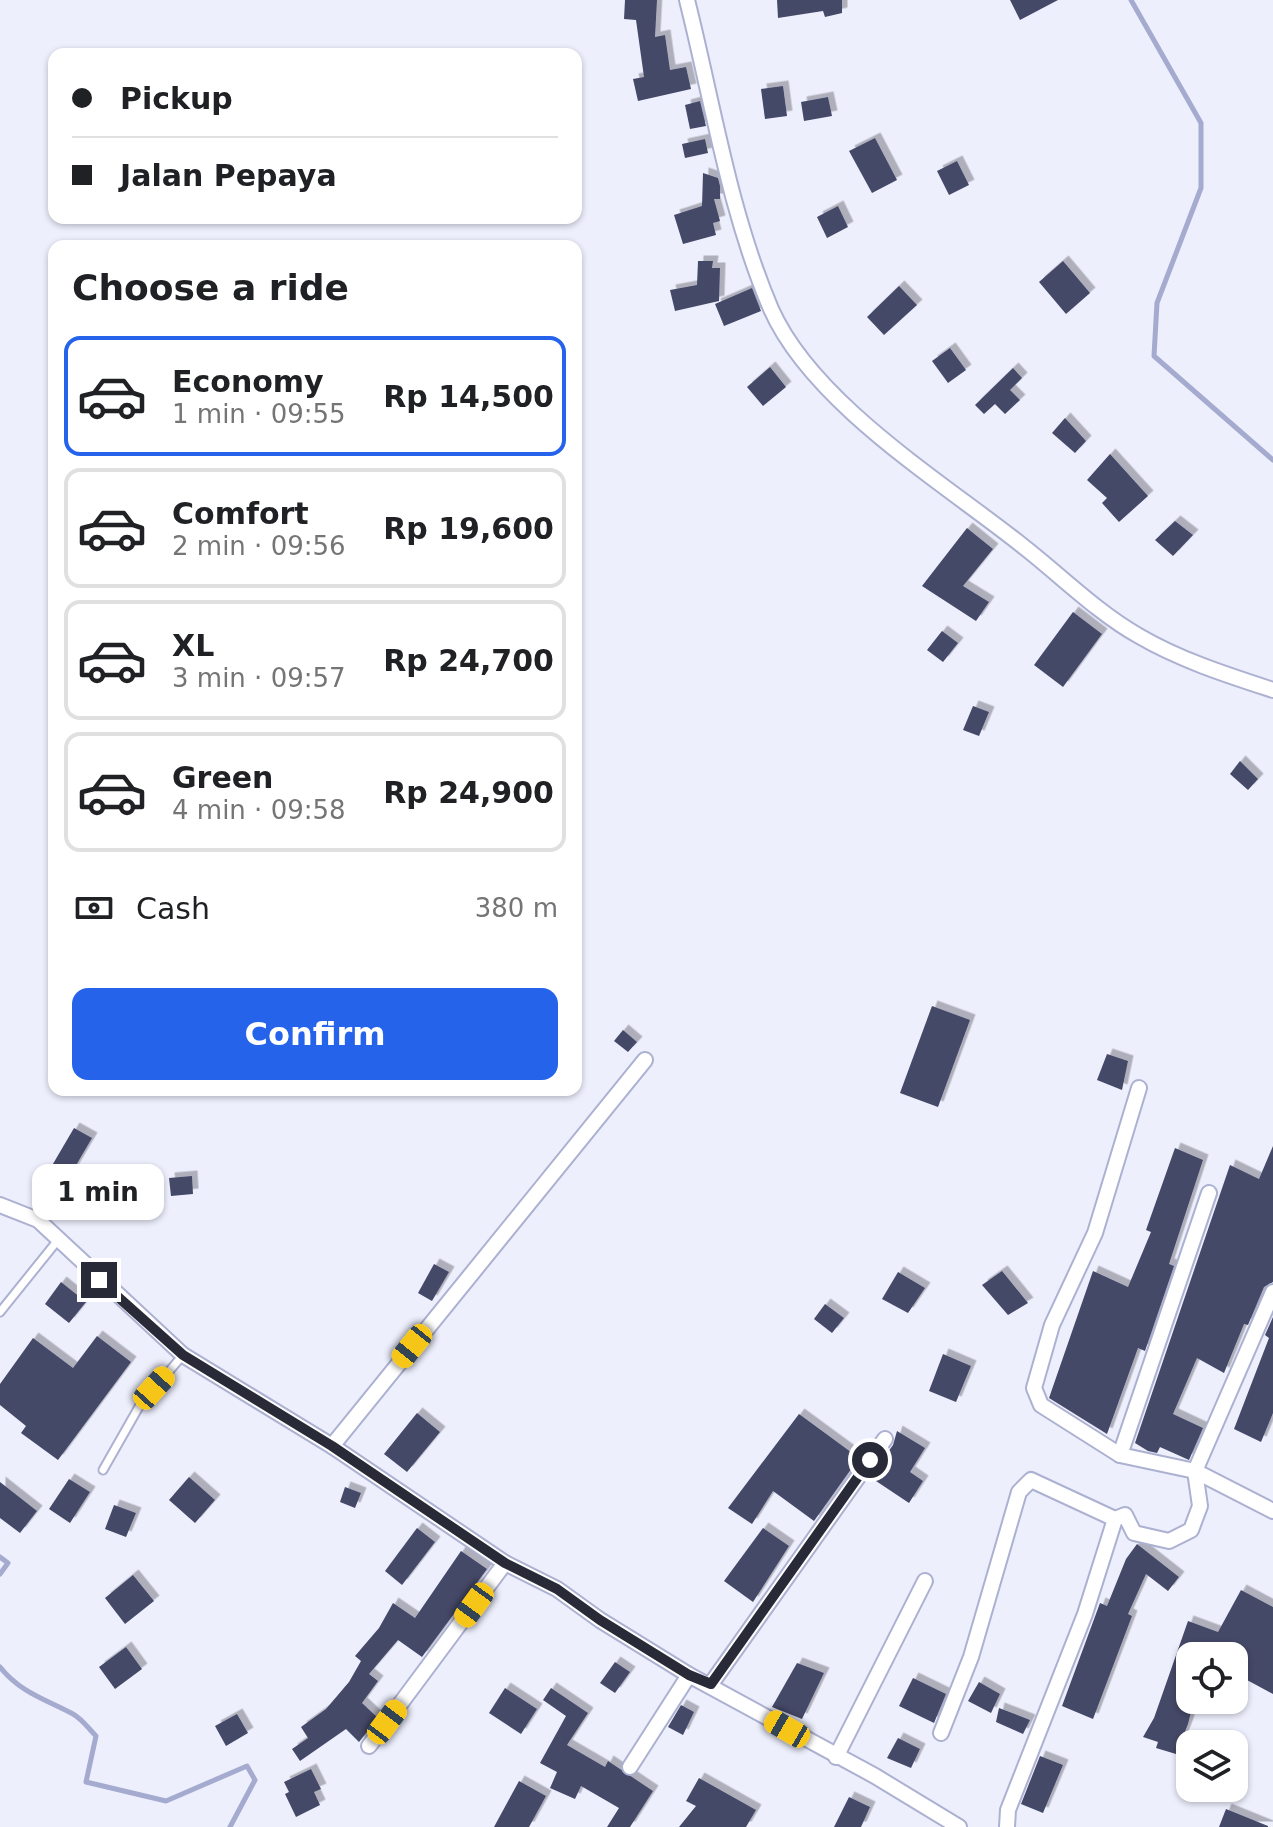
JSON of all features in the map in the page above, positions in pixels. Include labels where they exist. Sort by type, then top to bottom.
[{"type":"street","points":[[687,0],[735,204],[771,309],[793,347],[826,385],[882,438],[1137,635],[1189,661],[1273,690]]},
{"type":"street","points":[[332,1446],[645,1060]]},
{"type":"street","points":[[1139,1088],[1095,1233],[1052,1325],[1034,1388],[1041,1405],[1120,1455],[1195,1471],[1273,1511]]},
{"type":"street","points":[[1120,1455],[1209,1193]]},
{"type":"street","points":[[0,1205],[38,1220],[183,1355],[332,1446],[505,1563],[557,1589],[600,1620],[689,1675],[711,1684],[836,1757],[875,1776],[959,1827]]},
{"type":"street","points":[[941,1733],[971,1657],[1019,1492],[1025,1483],[1031,1480],[1047,1486],[1115,1519],[1125,1515],[1134,1533],[1169,1541],[1191,1530],[1200,1506],[1195,1471],[1273,1292]]},
{"type":"street","points":[[711,1684],[885,1439]]},
{"type":"street","points":[[1007,1827],[1008,1810],[1085,1614],[1115,1519]]},
{"type":"street","points":[[369,1746],[505,1563]]},
{"type":"street","points":[[836,1757],[925,1581]]},
{"type":"street","points":[[630,1767],[689,1675]]},
{"type":"lane","points":[[0,1312],[58,1240]]},
{"type":"lane","points":[[103,1470],[140,1405],[183,1355]]},
{"type":"building","points":[[625,0],[657,0],[655,37],[665,35],[670,70],[686,67],[691,89],[638,101],[633,79],[644,77],[636,20],[624,19]]},
{"type":"building","points":[[777,0],[842,0],[842,13],[825,17],[823,11],[778,18]]},
{"type":"building","points":[[1010,0],[1058,0],[1020,20]]},
{"type":"building","points":[[783,86],[787,116],[765,119],[761,89]]},
{"type":"building","points":[[828,97],[832,116],[804,121],[801,102]]},
{"type":"building","points":[[700,101],[706,126],[690,129],[685,105]]},
{"type":"building","points":[[875,138],[897,180],[872,193],[849,151]]},
{"type":"building","points":[[705,139],[708,153],[685,158],[682,144]]},
{"type":"building","points":[[957,161],[969,185],[949,195],[937,171]]},
{"type":"building","points":[[703,173],[718,178],[720,199],[714,199],[720,221],[713,223],[716,235],[683,244],[674,215],[702,206]]},
{"type":"building","points":[[838,206],[848,227],[827,238],[817,217]]},
{"type":"building","points":[[698,261],[713,261],[712,268],[720,268],[719,301],[675,311],[670,290],[697,285]]},
{"type":"building","points":[[1063,261],[1090,293],[1066,314],[1039,282]]},
{"type":"building","points":[[899,286],[917,305],[884,335],[867,317]]},
{"type":"building","points":[[752,288],[761,311],[724,326],[715,304]]},
{"type":"building","points":[[950,348],[966,370],[948,383],[932,361]]},
{"type":"building","points":[[770,367],[786,387],[763,406],[747,387]]},
{"type":"building","points":[[1013,368],[1022,378],[1010,390],[1020,400],[1005,414],[995,404],[984,414],[975,405]]},
{"type":"building","points":[[1065,418],[1086,441],[1075,453],[1052,433]]},
{"type":"building","points":[[1110,454],[1148,496],[1119,522],[1102,503],[1107,498],[1087,480]]},
{"type":"building","points":[[1175,521],[1193,535],[1173,556],[1155,540]]},
{"type":"building","points":[[967,528],[993,549],[963,586],[989,602],[976,621],[922,586]]},
{"type":"building","points":[[1073,612],[1102,634],[1063,687],[1034,665]]},
{"type":"building","points":[[942,631],[958,643],[943,662],[927,650]]},
{"type":"building","points":[[973,706],[989,712],[979,736],[963,730]]},
{"type":"building","points":[[1240,761],[1258,779],[1248,790],[1230,774]]},
{"type":"building","points":[[932,1006],[970,1020],[938,1107],[900,1093]]},
{"type":"building","points":[[623,1030],[637,1042],[628,1052],[614,1041]]},
{"type":"building","points":[[1107,1054],[1128,1061],[1122,1090],[1097,1080]]},
{"type":"building","points":[[74,1128],[92,1138],[68,1179],[50,1169]]},
{"type":"building","points":[[1273,1146],[1273,1282],[1264,1287],[1248,1325],[1244,1324],[1224,1373],[1197,1358],[1173,1414],[1203,1428],[1189,1460],[1160,1447],[1157,1453],[1148,1451],[1135,1443],[1230,1165],[1259,1179]]},
{"type":"building","points":[[1175,1148],[1203,1160],[1169,1264],[1174,1266],[1145,1351],[1138,1348],[1107,1434],[1049,1398],[1093,1271],[1128,1287],[1151,1232],[1146,1230]]},
{"type":"building","points":[[192,1176],[193,1194],[171,1196],[169,1178]]},
{"type":"building","points":[[434,1264],[449,1272],[432,1301],[418,1293]]},
{"type":"building","points":[[1002,1271],[1028,1303],[1008,1315],[982,1285]]},
{"type":"building","points":[[898,1272],[925,1288],[908,1313],[882,1299]]},
{"type":"building","points":[[61,1282],[86,1302],[69,1323],[45,1304]]},
{"type":"building","points":[[825,1304],[844,1318],[832,1333],[814,1319]]},
{"type":"building","points":[[1273,1317],[1273,1413],[1261,1442],[1234,1429],[1269,1338],[1265,1335]]},
{"type":"building","points":[[97,1336],[131,1362],[58,1460],[21,1433],[26,1426],[0,1405],[0,1384],[33,1338],[73,1368]]},
{"type":"building","points":[[943,1354],[971,1366],[956,1402],[929,1391]]},
{"type":"building","points":[[417,1413],[440,1432],[407,1472],[384,1454]]},
{"type":"building","points":[[799,1414],[859,1458],[814,1521],[773,1491],[752,1524],[728,1508]]},
{"type":"building","points":[[897,1431],[925,1448],[910,1472],[923,1481],[909,1503],[870,1477],[893,1445]]},
{"type":"building","points":[[189,1477],[215,1500],[195,1523],[169,1500]]},
{"type":"building","points":[[69,1479],[90,1492],[70,1523],[49,1509]]},
{"type":"building","points":[[0,1482],[37,1511],[20,1533],[0,1518]]},
{"type":"building","points":[[345,1487],[361,1493],[355,1508],[340,1502]]},
{"type":"building","points":[[114,1505],[136,1513],[126,1537],[105,1529]]},
{"type":"building","points":[[417,1528],[435,1542],[402,1585],[385,1571]]},
{"type":"building","points":[[763,1528],[789,1546],[753,1602],[724,1581]]},
{"type":"building","points":[[1137,1544],[1179,1577],[1168,1591],[1146,1574],[1128,1614],[1132,1616],[1093,1719],[1062,1706],[1100,1603],[1107,1606],[1126,1559]]},
{"type":"building","points":[[461,1551],[487,1569],[422,1657],[398,1640],[369,1674],[378,1681],[362,1703],[378,1718],[359,1742],[346,1729],[300,1761],[292,1749],[308,1738],[301,1727],[326,1709],[349,1682],[361,1661],[355,1656],[379,1628],[393,1603],[415,1618]]},
{"type":"building","points":[[133,1575],[154,1601],[125,1624],[105,1598]]},
{"type":"building","points":[[1241,1590],[1273,1607],[1273,1694],[1248,1681],[1248,1642],[1181,1642],[1188,1621],[1218,1632]]},
{"type":"building","points":[[126,1647],[142,1669],[115,1689],[99,1667]]},
{"type":"building","points":[[1176,1655],[1176,1714],[1190,1714],[1186,1730],[1176,1730],[1176,1754],[1156,1748],[1158,1742],[1143,1737],[1154,1718]]},
{"type":"building","points":[[615,1662],[630,1672],[615,1693],[600,1683]]},
{"type":"building","points":[[797,1663],[824,1673],[802,1719],[772,1707]]},
{"type":"building","points":[[913,1678],[946,1694],[934,1723],[899,1706]]},
{"type":"building","points":[[979,1682],[1000,1694],[991,1713],[968,1701]]},
{"type":"building","points":[[505,1688],[537,1709],[521,1734],[489,1713]]},
{"type":"building","points":[[551,1688],[588,1713],[567,1745],[605,1767],[608,1761],[653,1791],[630,1827],[607,1827],[619,1808],[581,1786],[575,1799],[550,1788],[557,1772],[540,1763],[566,1716],[543,1700]]},
{"type":"building","points":[[681,1705],[694,1712],[683,1735],[668,1727]]},
{"type":"building","points":[[999,1708],[1030,1720],[1023,1734],[996,1722]]},
{"type":"building","points":[[237,1714],[248,1733],[226,1746],[215,1726]]},
{"type":"building","points":[[898,1738],[920,1749],[911,1768],[887,1758]]},
{"type":"building","points":[[1040,1756],[1063,1765],[1043,1813],[1021,1804]]},
{"type":"building","points":[[311,1769],[321,1789],[314,1792],[320,1805],[296,1817],[285,1794],[289,1792],[284,1782]]},
{"type":"building","points":[[699,1778],[756,1810],[746,1827],[679,1827],[696,1806],[686,1801]]},
{"type":"building","points":[[519,1781],[546,1796],[529,1827],[494,1827]]},
{"type":"building","points":[[849,1797],[870,1807],[861,1827],[834,1827]]},
{"type":"building","points":[[1226,1809],[1268,1826],[1268,1827],[1219,1827]]},
{"type":"waterway","points":[[1131,0],[1201,123],[1201,188],[1157,303],[1154,356],[1273,460]]},
{"type":"waterway","points":[[0,1557],[8,1563],[0,1574]]},
{"type":"waterway","points":[[0,1667],[25,1689],[76,1716],[96,1736],[86,1782],[166,1801],[247,1766],[255,1780],[230,1827]]},
{"type":"route","points":[[99,1280],[183,1355],[332,1446],[396,1493],[505,1563],[557,1589],[600,1620],[689,1675],[711,1684],[870,1460]]}]
